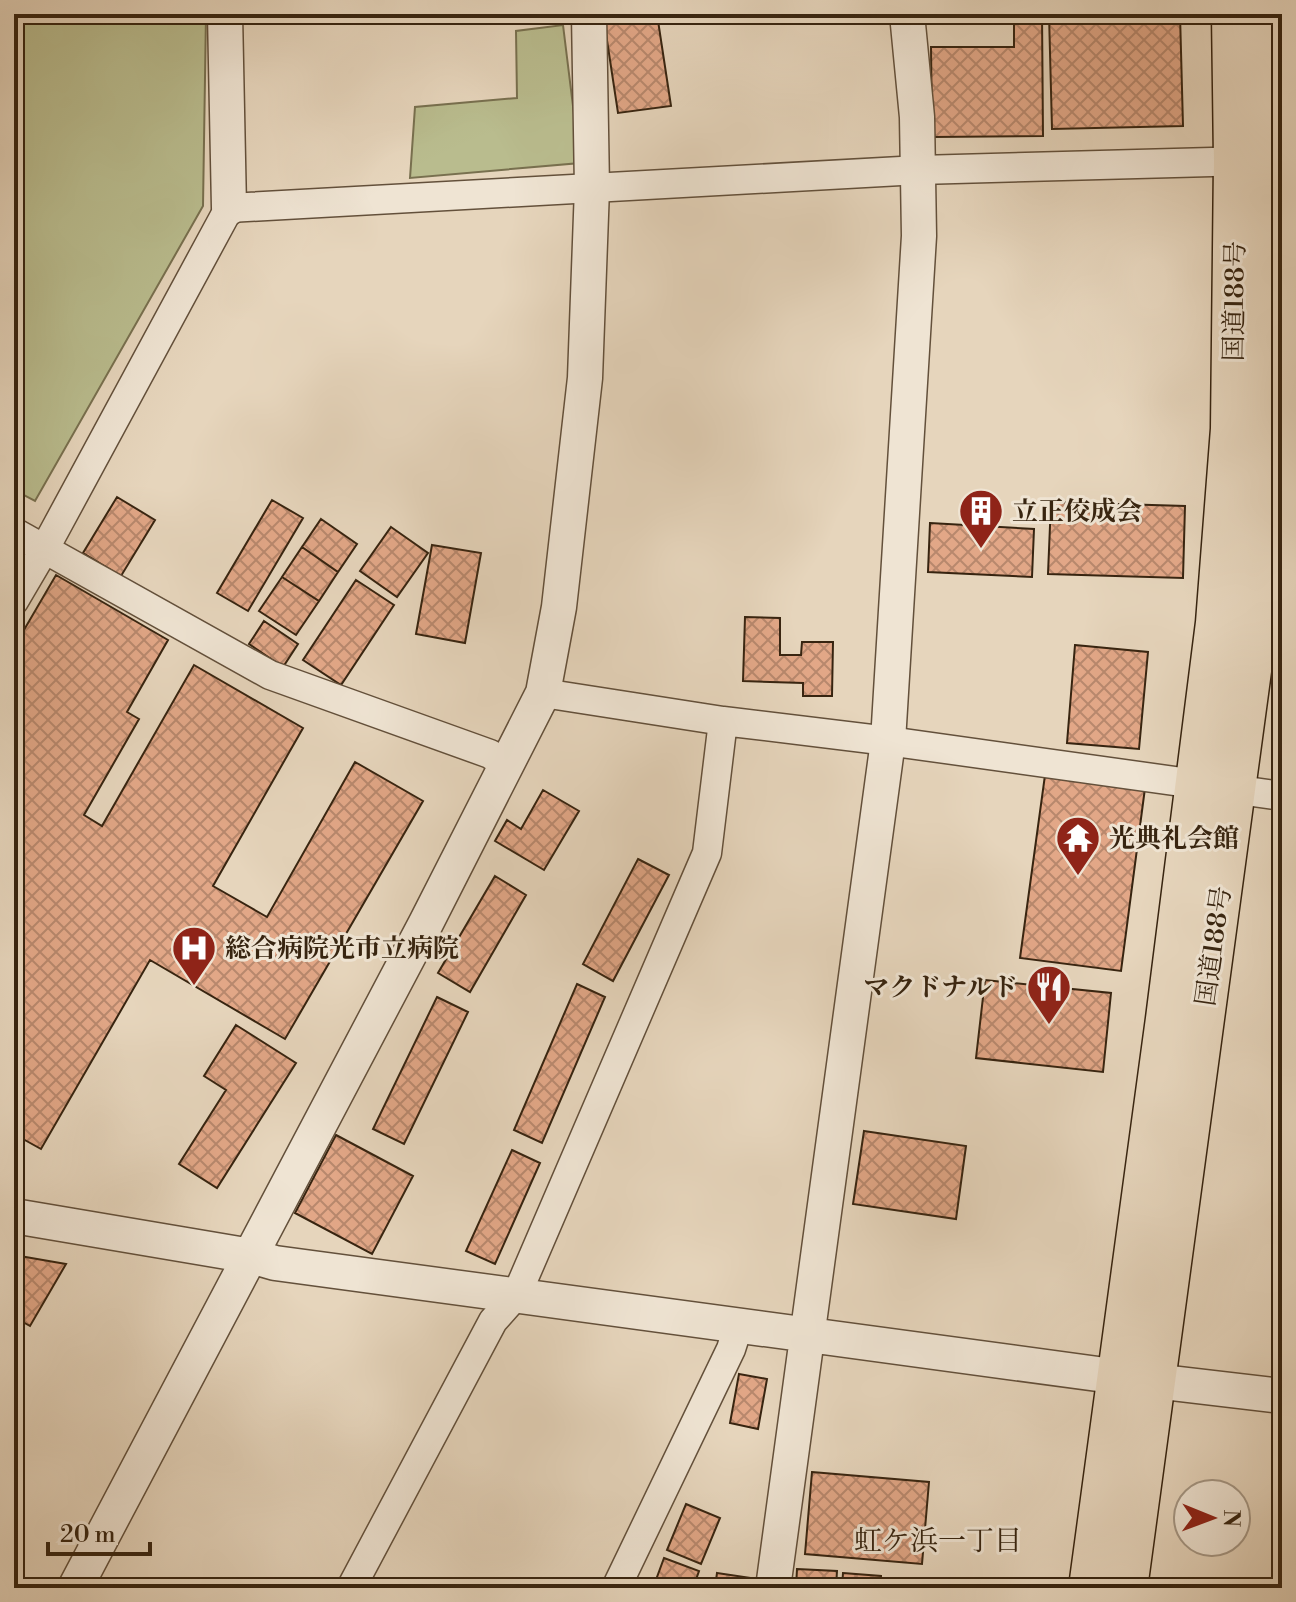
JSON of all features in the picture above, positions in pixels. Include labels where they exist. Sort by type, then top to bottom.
[{"type":"highway","name":"国道188号","points":[[1234,14],[1264,161]]},
{"type":"highway","name":"国道188号","points":[[1125,1588],[1137,1379],[1216,787],[1218,623],[1233,429],[1264,161],[1268,14]]},
{"type":"highway","name":"国道188号","points":[[1091,1588],[1137,1379]]},
{"type":"street","points":[[14,601],[229,208],[225,14]]},
{"type":"street","points":[[75,1588],[508,766],[543,693],[559,607],[585,378],[592,188],[589,14]]},
{"type":"street","points":[[773,1588],[888,741],[919,236],[917,117],[907,14]]},
{"type":"street","points":[[229,208],[919,170],[1264,161]]},
{"type":"street","points":[[14,532],[270,675],[490,754],[508,766]]},
{"type":"street","points":[[543,693],[723,721],[1282,796]]},
{"type":"street","points":[[351,1588],[493,1321],[517,1294],[707,853],[723,721]]},
{"type":"street","points":[[14,1216],[251,1256],[275,1263],[1282,1396]]},
{"type":"street","points":[[616,1588],[731,1349],[739,1324]]},
{"type":"green space","points":[[14,14],[206,14],[203,206],[35,501],[14,490]]},
{"type":"green space","points":[[563,25],[580,163],[410,178],[415,107],[517,98],[516,31]]},
{"type":"building","points":[[603,14],[657,14],[671,106],[618,113]]},
{"type":"building","points":[[1014,14],[1042,14],[1043,136],[932,137],[931,47],[1014,47]]},
{"type":"building","points":[[1049,14],[1180,14],[1183,126],[1052,129]]},
{"type":"building","points":[[117,497],[155,520],[121,576],[83,553]]},
{"type":"building","points":[[272,500],[303,518],[248,611],[217,593]]},
{"type":"building","points":[[1051,502],[1185,506],[1183,578],[1048,574]]},
{"type":"building","points":[[321,519],[357,544],[338,572],[302,547]]},
{"type":"building","name":"立正佼成会","points":[[930,523],[1034,529],[1032,577],[928,572]]},
{"type":"building","points":[[391,527],[428,553],[397,597],[360,571]]},
{"type":"building","points":[[432,545],[481,553],[465,643],[416,634]]},
{"type":"building","points":[[302,547],[338,572],[319,601],[282,577]]},
{"type":"building","points":[[56,575],[168,640],[127,712],[139,719],[84,815],[102,826],[194,665],[303,728],[213,886],[267,917],[355,762],[423,801],[285,1039],[150,960],[41,1149],[14,1134],[14,647]]},
{"type":"building","points":[[282,577],[319,601],[296,635],[259,611]]},
{"type":"building","points":[[356,580],[394,605],[341,685],[303,660]]},
{"type":"building","points":[[745,617],[780,618],[780,655],[801,655],[802,642],[833,642],[832,696],[803,696],[803,683],[743,681]]},
{"type":"building","points":[[264,621],[298,644],[283,667],[249,644]]},
{"type":"building","points":[[1075,645],[1148,652],[1139,749],[1067,743]]},
{"type":"building","points":[[1045,775],[1145,788],[1121,971],[1020,958]]},
{"type":"building","points":[[543,790],[579,811],[544,870],[495,841],[507,820],[521,829]]},
{"type":"building","points":[[638,859],[669,875],[613,981],[583,964]]},
{"type":"building","points":[[495,876],[526,895],[470,992],[438,973]]},
{"type":"building","points":[[985,980],[1111,993],[1103,1072],[976,1058]]},
{"type":"building","points":[[577,984],[605,997],[542,1143],[514,1130]]},
{"type":"building","points":[[437,997],[468,1012],[404,1144],[373,1129]]},
{"type":"building","points":[[236,1025],[296,1063],[217,1188],[179,1164],[226,1090],[204,1076]]},
{"type":"building","points":[[864,1131],[966,1146],[956,1219],[853,1204]]},
{"type":"building","points":[[336,1135],[413,1176],[372,1254],[295,1213]]},
{"type":"building","points":[[512,1150],[540,1163],[495,1264],[466,1251]]},
{"type":"building","points":[[14,1255],[66,1264],[30,1326],[14,1317]]},
{"type":"building","points":[[739,1374],[767,1379],[758,1429],[730,1423]]},
{"type":"building","points":[[812,1472],[929,1482],[922,1564],[805,1554]]},
{"type":"building","points":[[686,1504],[720,1518],[701,1564],[667,1550]]},
{"type":"building","points":[[664,1558],[699,1571],[693,1588],[653,1588]]},
{"type":"building","points":[[797,1569],[837,1571],[836,1588],[796,1588]]},
{"type":"building","points":[[717,1573],[758,1579],[757,1588],[715,1588]]},
{"type":"building","points":[[843,1573],[881,1576],[881,1588],[842,1588]]},
{"type":"place","name":"立正佼成会","points":[[981,550]]},
{"type":"place","name":"光典礼会館","points":[[1078,877]]},
{"type":"place","name":"総合病院光市立病院","points":[[194,987]]},
{"type":"place","name":"マクドナルド","points":[[1049,1026]]},
{"type":"district","name":"虹ケ浜一丁目","points":[[938,1540]]}]
